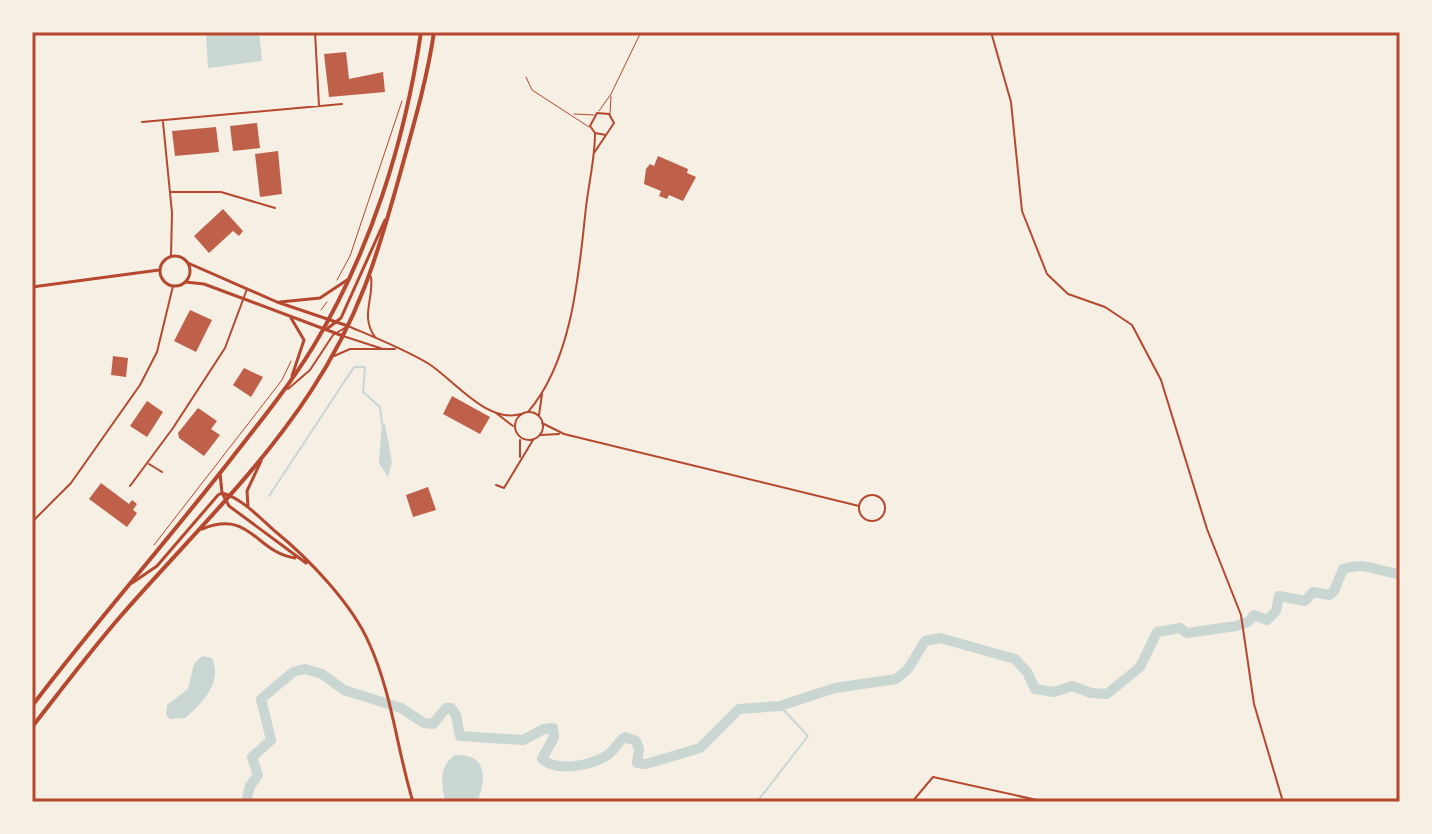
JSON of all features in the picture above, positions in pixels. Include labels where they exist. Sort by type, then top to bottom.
[{"type":"highway","points":[[32,706],[220,473],[288,384],[324,328],[351,275],[377,211],[395,152],[421,32]]},
{"type":"highway","points":[[32,727],[120,617],[202,529],[262,457],[311,392],[343,336],[371,277],[434,32]]},
{"type":"street","points":[[315,32],[319,106]]},
{"type":"street","points":[[991,32],[1011,102],[1022,211],[1047,274],[1068,294],[1105,307],[1140,334],[1176,420],[1207,529],[1246,631],[1254,704],[1283,802]]},
{"type":"street","points":[[142,122],[342,104]]},
{"type":"street","points":[[594,154],[614,127],[610,115],[595,114],[591,128],[595,133],[606,135]]},
{"type":"street","points":[[163,120],[170,192],[171,256]]},
{"type":"street","points":[[539,436],[543,389],[573,309],[595,133]]},
{"type":"street","points":[[170,192],[221,192],[275,208]]},
{"type":"street","points":[[324,328],[337,322],[390,212]]},
{"type":"street","points":[[171,256],[277,302],[375,337],[431,366],[515,428],[520,437],[520,458]]},
{"type":"street","points":[[171,256],[164,260],[159,270],[163,280],[173,286],[185,282],[204,284],[383,349]]},
{"type":"street","points":[[185,282],[190,273],[188,263]]},
{"type":"street","points":[[32,287],[159,270]]},
{"type":"street","points":[[277,302],[320,298],[351,275]]},
{"type":"street","points":[[371,277],[373,289],[366,317],[375,337]]},
{"type":"street","points":[[32,522],[71,483],[140,385],[157,352],[173,286]]},
{"type":"street","points":[[130,486],[225,348],[247,289]]},
{"type":"street","points":[[288,384],[304,340],[289,316]]},
{"type":"street","points":[[281,393],[310,370],[335,332],[348,326]]},
{"type":"street","points":[[327,363],[343,350],[396,349]]},
{"type":"street","points":[[528,412],[543,389]]},
{"type":"street","points":[[492,410],[511,416],[528,412],[539,416]]},
{"type":"street","points":[[515,428],[521,414]]},
{"type":"street","points":[[542,423],[564,434],[859,506]]},
{"type":"street","points":[[496,485],[504,488],[534,439],[564,434]]},
{"type":"street","points":[[520,437],[534,439]]},
{"type":"street","points":[[248,509],[247,491],[262,457]]},
{"type":"street","points":[[148,463],[162,472]]},
{"type":"street","points":[[220,473],[225,500],[295,558]]},
{"type":"street","points":[[222,493],[248,509],[292,545],[353,614],[368,641],[383,684],[412,802]]},
{"type":"street","points":[[132,583],[157,566],[222,493]]},
{"type":"street","points":[[875,495],[882,499],[885,511],[876,520],[867,520],[860,514],[859,506],[863,498],[875,495]]},
{"type":"street","points":[[202,529],[219,523],[237,523],[283,555],[306,563]]},
{"type":"street","points":[[912,802],[933,777],[1046,802]]},
{"type":"lane","points":[[572,114],[595,114],[611,94],[641,32]]},
{"type":"lane","points":[[526,77],[532,90],[591,128]]},
{"type":"lane","points":[[610,115],[611,94]]},
{"type":"path","points":[[331,286],[350,256],[404,93]]},
{"type":"path","points":[[185,506],[295,358]]},
{"type":"shaded area","points":[[206,32],[259,32],[262,61],[208,68]]},
{"type":"shaded area","points":[[382,423],[385,424],[392,462],[388,477],[379,463]]},
{"type":"shaded area","points":[[202,656],[212,658],[215,667],[209,692],[185,718],[170,719],[166,715],[167,705],[188,689],[194,664]]},
{"type":"shaded area","points":[[455,755],[473,758],[482,769],[477,802],[445,802],[444,770]]},
{"type":"building","points":[[346,52],[349,79],[383,72],[385,92],[329,97],[324,54]]},
{"type":"building","points":[[257,123],[260,148],[233,151],[230,126]]},
{"type":"building","points":[[216,127],[219,152],[175,156],[172,131]]},
{"type":"building","points":[[278,151],[282,194],[260,197],[255,154]]},
{"type":"building","points":[[658,156],[688,169],[687,173],[696,177],[683,201],[669,195],[667,199],[659,196],[661,191],[644,184],[646,169],[650,164],[654,166]]},
{"type":"building","points":[[223,209],[243,231],[239,236],[233,231],[209,253],[194,236]]},
{"type":"building","points":[[190,310],[212,320],[196,352],[174,341]]},
{"type":"building","points":[[113,356],[128,358],[126,377],[111,375]]},
{"type":"building","points":[[244,368],[263,377],[251,397],[233,385]]},
{"type":"building","points":[[452,396],[490,417],[480,434],[443,414]]},
{"type":"building","points":[[147,401],[163,412],[147,437],[130,426]]},
{"type":"building","points":[[198,408],[217,421],[211,429],[220,435],[204,456],[179,438],[178,433]]},
{"type":"building","points":[[101,483],[129,504],[132,500],[137,504],[133,510],[137,513],[127,527],[89,499]]},
{"type":"building","points":[[428,487],[436,510],[413,517],[406,495]]},
{"type":"waterway","points":[[269,496],[354,367],[365,367],[363,392],[380,407],[382,423]]},
{"type":"waterway","points":[[246,802],[250,786],[258,775],[252,757],[271,740],[261,699],[293,672],[305,669],[322,674],[344,690],[401,708],[424,723],[433,724],[446,708],[451,708],[456,715],[460,736],[523,740],[544,729],[553,728],[554,737],[542,759],[548,763],[573,766],[599,760],[625,737],[636,741],[639,749],[637,763],[646,764],[700,748],[739,709],[780,706],[835,688],[896,679],[908,669],[925,641],[940,638],[1015,659],[1027,672],[1035,689],[1054,692],[1072,686],[1091,693],[1107,694],[1140,667],[1157,632],[1180,628],[1187,633],[1236,626],[1248,622],[1254,615],[1267,620],[1276,611],[1279,596],[1305,601],[1313,592],[1329,595],[1334,591],[1343,569],[1351,567],[1400,574]]},
{"type":"waterway","points":[[757,802],[808,736],[780,706]]}]
